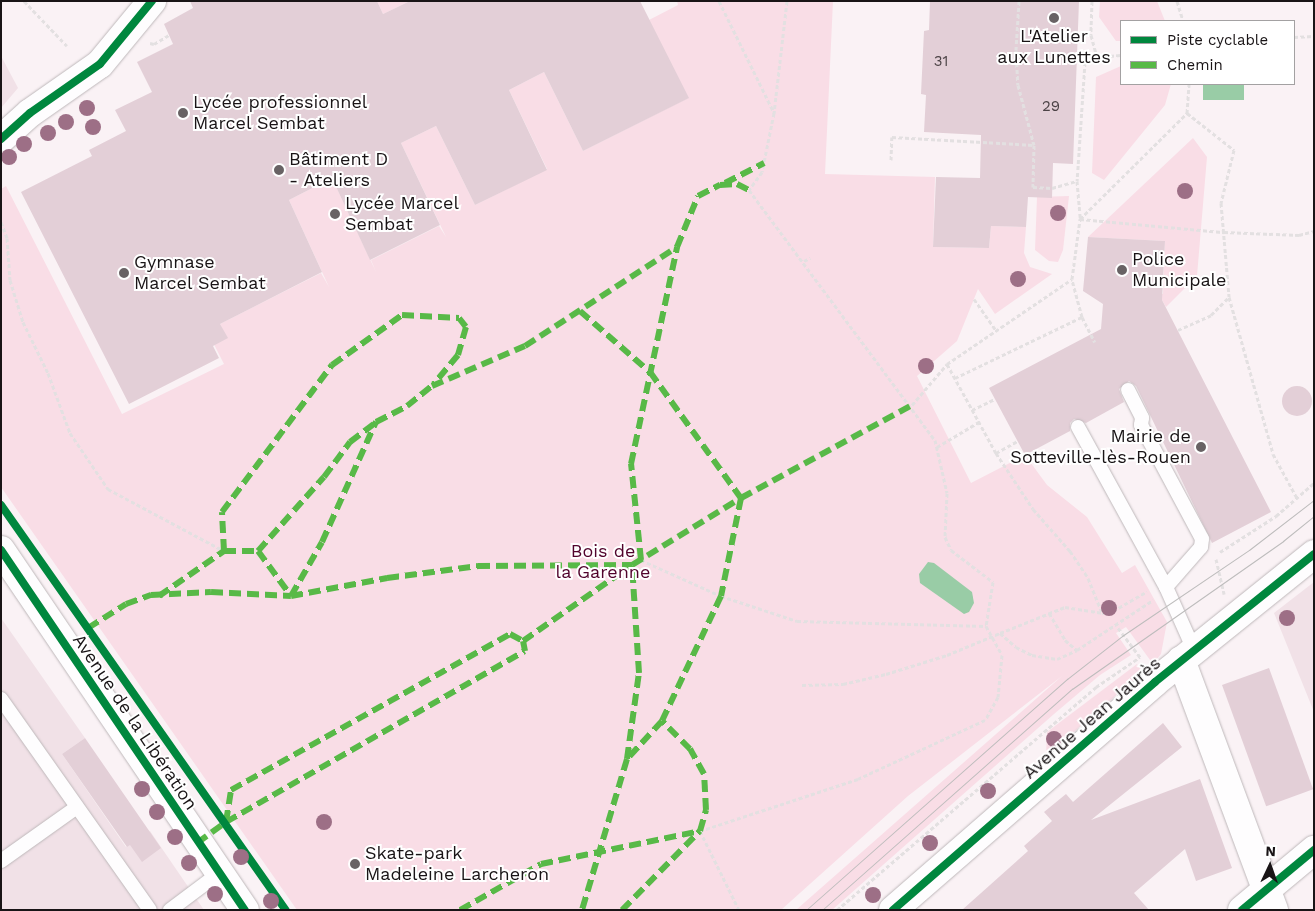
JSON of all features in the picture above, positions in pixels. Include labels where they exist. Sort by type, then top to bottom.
[{"type":"street","points":[[1,139],[30,112],[100,64],[152,1]]},
{"type":"street","name":"Avenue de la Libération","points":[[12,543],[218,874],[245,910]]},
{"type":"street","name":"Avenue Jean Jaurès","points":[[893,910],[1188,655],[1314,554]]},
{"type":"street","points":[[1188,655],[1270,899]]},
{"type":"street","points":[[1242,910],[1270,899],[1314,850]]},
{"type":"lane","points":[[1128,390],[1142,418],[1141,425],[1202,539],[1201,548],[1166,587]]},
{"type":"lane","points":[[1078,427],[1166,587],[1188,655]]},
{"type":"lane","points":[[1,699],[150,910]]},
{"type":"lane","points":[[1,860],[78,807]]},
{"type":"lane","points":[[170,910],[218,874]]},
{"type":"path","points":[[24,1],[67,46]]},
{"type":"path","points":[[719,1],[774,113]]},
{"type":"path","points":[[739,910],[700,831],[858,779],[985,720],[998,697],[1002,674],[1002,655],[986,626],[993,582],[951,550],[945,536],[947,494],[938,447],[912,405],[859,329],[749,190],[762,172],[774,113],[787,1]]},
{"type":"path","points":[[1018,1],[1016,50],[1018,85],[1034,145],[1033,187],[1052,188],[1076,181]]},
{"type":"path","points":[[1092,1],[1091,35],[1097,57]]},
{"type":"path","points":[[1177,1],[1183,20]]},
{"type":"path","points":[[145,40],[154,44],[169,35]]},
{"type":"path","points":[[1295,37],[1314,36]]},
{"type":"path","points":[[1095,342],[1082,318],[1072,279],[1080,219],[1076,181],[1085,62],[1097,57],[1120,56]]},
{"type":"path","points":[[1080,219],[1187,113],[1189,85]]},
{"type":"path","points":[[1187,113],[1234,150],[1221,203],[1229,297],[1273,454],[1297,498]]},
{"type":"path","points":[[891,160],[892,137],[1034,145]]},
{"type":"path","points":[[1080,219],[1224,232],[1299,235],[1314,231]]},
{"type":"path","points":[[1,222],[7,238],[10,280],[23,322],[75,441],[108,489],[224,551]]},
{"type":"path","points":[[804,261],[810,258]]},
{"type":"path","points":[[912,405],[948,364],[1072,279]]},
{"type":"path","points":[[1178,330],[1211,315],[1229,297]]},
{"type":"path","points":[[974,299],[996,331]]},
{"type":"path","points":[[955,378],[1082,318]]},
{"type":"path","points":[[948,364],[996,453],[1033,509],[1070,551],[1088,578],[1102,613]]},
{"type":"path","points":[[972,410],[995,399]]},
{"type":"path","points":[[938,447],[979,422]]},
{"type":"path","points":[[996,453],[1018,441]]},
{"type":"path","points":[[1209,560],[1314,484]]},
{"type":"path","points":[[1,505],[12,543]]},
{"type":"path","points":[[641,560],[721,596],[797,621],[986,626]]},
{"type":"path","points":[[802,685],[843,684],[886,674],[993,638],[1000,633],[1065,607],[1102,613],[1113,611],[1147,590],[1153,593],[1154,599],[1077,650],[1057,659],[1043,658],[1016,647],[1000,633]]},
{"type":"path","points":[[1049,613],[1065,640],[1077,650]]},
{"type":"path","points":[[837,910],[1096,687],[1140,657],[1116,625]]},
{"type":"path","points":[[99,644],[286,910]]},
{"type":"shaded area","points":[[1,56],[18,88],[1,108]]},
{"type":"shaded area","points":[[1203,85],[1244,85],[1244,100],[1203,100]]},
{"type":"shaded area","points":[[928,562],[934,563],[972,592],[974,603],[969,612],[964,614],[920,583],[919,574]]},
{"type":"shaded area","points":[[1314,582],[1314,712],[1274,613]]},
{"type":"shaded area","points":[[1,618],[85,738],[62,754],[126,847],[150,831],[204,910],[1,910]]},
{"type":"green space","points":[[377,1],[410,1],[383,14]]},
{"type":"green space","name":"Bois de la Garenne","points":[[677,1],[833,1],[825,174],[935,177],[933,247],[989,248],[991,226],[1026,227],[1024,253],[1030,267],[1052,274],[995,314],[978,289],[957,341],[917,376],[971,483],[1025,455],[1047,485],[1087,517],[1122,573],[1135,565],[1167,622],[1161,654],[1153,664],[1126,627],[1116,633],[1131,655],[1100,675],[1054,714],[832,910],[796,910],[1062,676],[908,796],[781,910],[297,910],[1,487],[1,189],[6,186],[122,414],[224,364],[196,309],[226,338],[220,324],[321,273],[329,287],[289,200],[332,178],[376,272],[371,260],[439,226],[446,237],[401,143],[436,126],[475,205],[547,169],[509,90],[544,72],[583,151],[688,98],[649,20],[678,5]]},
{"type":"green space","points":[[1100,1],[1157,1],[1165,20],[1120,20],[1120,41],[1116,41],[1099,17]]},
{"type":"green space","points":[[1120,66],[1120,85],[1171,85],[1165,105],[1104,180],[1092,173],[1096,77]]},
{"type":"green space","points":[[1193,138],[1207,157],[1197,276],[1166,307],[1158,293],[1163,294],[1165,241],[1088,237]]},
{"type":"green space","points":[[1069,196],[1063,250],[1058,262],[1049,261],[1035,250],[1037,197]]},
{"type":"green space","points":[[1137,664],[1143,672],[1046,756],[1047,732]]},
{"type":"building","name":"Lycée Marcel Sembat","points":[[190,1],[377,1],[383,14],[410,1],[640,1],[689,98],[583,151],[544,72],[509,90],[547,170],[475,205],[436,126],[401,143],[440,225],[370,260],[332,178],[289,200],[322,272],[220,324],[228,338],[213,346],[219,358],[129,404],[21,192],[92,156],[89,150],[126,131],[115,110],[152,92],[137,62],[173,44],[164,24],[193,8]]},
{"type":"building","points":[[930,1],[1079,1],[1073,164],[1053,163],[1052,198],[1028,197],[1026,227],[991,226],[989,248],[933,247],[936,177],[980,178],[981,135],[924,132],[926,95],[921,94],[924,31],[929,30]]},
{"type":"building","name":"Mairie de Sotteville-lès-Rouen","points":[[1088,237],[1165,241],[1162,300],[1271,512],[1212,543],[1136,386],[1129,381],[1119,389],[1124,402],[1086,423],[1074,419],[1070,423],[1070,431],[1025,455],[989,388],[1101,329],[1103,304],[1083,291]]},
{"type":"building","points":[[1297,386],[1308,390],[1312,401],[1308,412],[1297,416],[1286,412],[1282,401],[1286,390]]},
{"type":"building","points":[[1269,668],[1313,789],[1266,806],[1222,685]]},
{"type":"building","points":[[1163,723],[1182,747],[1091,820],[1200,779],[1232,868],[1196,881],[1185,849],[1134,893],[1149,910],[962,910],[1028,851],[1024,846],[1052,821],[1044,812],[1066,794],[1073,802]]},
{"type":"building","points":[[85,738],[161,848],[142,862],[130,845],[127,847],[62,754]]},
{"type":"tram line","points":[[806,910],[1067,679],[1122,636],[1249,550],[1314,500]]},
{"type":"tram line","points":[[822,910],[1072,689],[1283,541],[1314,516]]},
{"type":"marked path","points":[[725,183],[764,163]]},
{"type":"marked path","points":[[641,560],[631,464],[677,247],[698,196],[720,185],[737,184],[749,190]]},
{"type":"marked path","points":[[88,628],[126,604],[151,595],[211,592],[291,596],[322,542],[376,422],[407,406],[432,386],[525,346],[677,247]]},
{"type":"marked path","points":[[580,311],[650,372],[741,498],[721,596],[662,721],[627,759],[582,910]]},
{"type":"marked path","points":[[159,596],[224,551],[222,512],[332,365],[402,315],[459,318],[466,327],[458,355],[434,384]]},
{"type":"marked path","points":[[523,641],[632,565],[741,498],[912,405]]},
{"type":"marked path","points":[[224,551],[258,551],[324,477],[350,442],[374,424]]},
{"type":"marked path","points":[[258,551],[291,596],[387,578],[478,566],[632,565]]},
{"type":"marked path","points":[[627,759],[639,673],[632,565]]},
{"type":"marked path","points":[[226,822],[231,790],[510,634],[523,641]]},
{"type":"marked path","points":[[197,843],[226,822],[525,651],[523,641]]},
{"type":"marked path","points":[[622,910],[700,831],[706,810],[704,774],[690,749],[662,721]]},
{"type":"marked path","points":[[460,910],[541,864],[700,831]]},
{"type":"cycle path","points":[[1,139],[30,113],[100,64],[152,1]]},
{"type":"cycle path","points":[[1,505],[286,910]]},
{"type":"cycle path","points":[[1,550],[245,910]]},
{"type":"cycle path","points":[[893,910],[1155,682],[1314,554]]},
{"type":"cycle path","points":[[1242,910],[1314,850]]},
{"type":"place","name":"L'Atelier aux Lunettes","points":[[1054,18]]},
{"type":"place","name":"Lycée professionnel Marcel Sembat","points":[[183,113]]},
{"type":"place","name":"Bâtiment D - Ateliers","points":[[279,170]]},
{"type":"place","name":"Lycée Marcel Sembat","points":[[335,214]]},
{"type":"place","name":"Police Municipale","points":[[1122,270]]},
{"type":"place","name":"Gymnase Marcel Sembat","points":[[124,273]]},
{"type":"place","name":"Mairie de Sotteville-lès-Rouen","points":[[1201,447]]},
{"type":"place","name":"Skate-park Madeleine Larcheron","points":[[355,864]]}]
